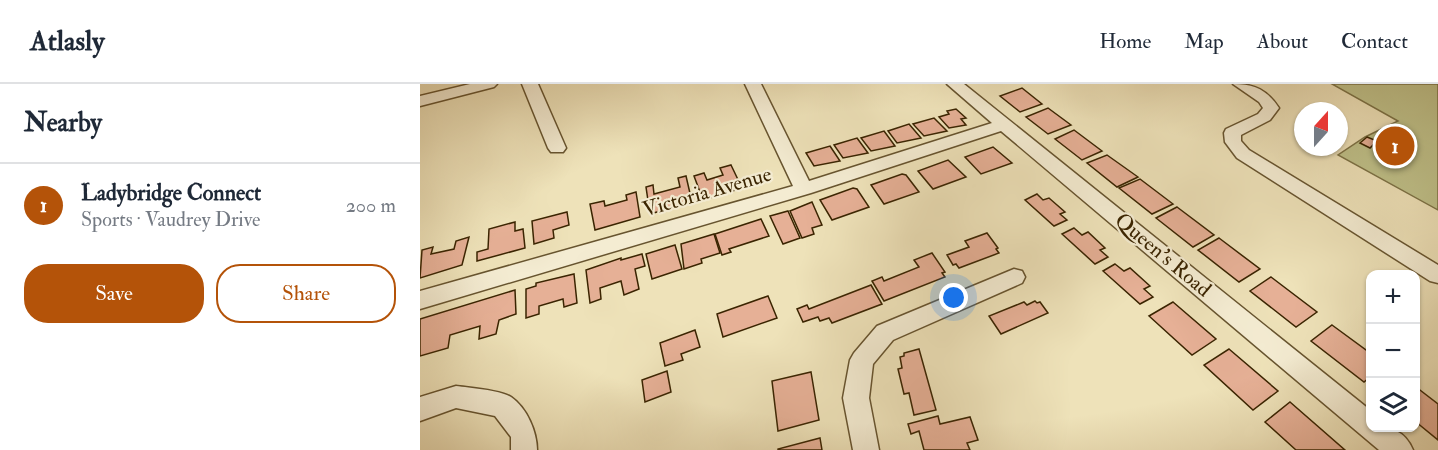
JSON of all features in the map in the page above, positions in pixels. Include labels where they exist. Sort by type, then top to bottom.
[{"type":"street","points":[[420,101],[489,84]]},
{"type":"street","points":[[530,84],[557,148]]},
{"type":"street","points":[[753,84],[804,189]]},
{"type":"street","name":"Queen's Road","points":[[955,84],[1366,422]]},
{"type":"street","points":[[1241,84],[1265,99],[1271,108],[1264,117],[1232,133],[1233,142],[1243,154],[1438,275]]},
{"type":"street","name":"Victoria Avenue","points":[[420,300],[804,189],[1006,124]]},
{"type":"street","points":[[866,450],[856,398],[862,360],[885,333],[1014,277]]},
{"type":"street","points":[[420,409],[456,397],[503,406],[524,435],[524,450]]},
{"type":"street","name":"Queen's Road","points":[[1378,432],[1400,450]]},
{"type":"green space","points":[[1332,84],[1438,84],[1438,210],[1340,156],[1348,156],[1348,148],[1398,121]]},
{"type":"building","points":[[1022,88],[1042,104],[1020,112],[1000,96]]},
{"type":"building","points":[[1048,108],[1071,125],[1048,134],[1026,117]]},
{"type":"building","points":[[956,109],[966,118],[961,119],[966,125],[949,128],[939,117],[949,114],[947,111]]},
{"type":"building","points":[[934,118],[947,131],[924,136],[913,124]]},
{"type":"building","points":[[909,124],[921,138],[897,143],[888,131]]},
{"type":"building","points":[[1074,130],[1102,151],[1082,160],[1055,139]]},
{"type":"building","points":[[884,131],[895,146],[871,151],[861,138]]},
{"type":"building","points":[[1367,137],[1377,141],[1370,148],[1360,143]]},
{"type":"building","points":[[857,138],[868,153],[843,158],[834,145]]},
{"type":"building","points":[[830,146],[840,161],[814,166],[806,153]]},
{"type":"building","points":[[993,147],[1012,163],[981,174],[965,157]]},
{"type":"building","points":[[1107,155],[1138,177],[1117,187],[1087,163]]},
{"type":"building","points":[[948,160],[966,177],[933,189],[918,171]]},
{"type":"building","points":[[731,165],[742,188],[703,200],[694,176],[704,173],[707,180],[723,175],[720,168]]},
{"type":"building","points":[[902,174],[906,175],[919,192],[884,204],[871,185]]},
{"type":"building","points":[[686,176],[692,202],[650,214],[646,187],[653,185],[654,194],[680,187],[678,178]]},
{"type":"building","points":[[1140,179],[1173,204],[1152,214],[1119,188]]},
{"type":"building","points":[[853,188],[857,189],[869,207],[832,220],[820,200]]},
{"type":"building","points":[[636,192],[640,217],[595,230],[590,204],[604,201],[605,206],[627,200],[626,195]]},
{"type":"building","points":[[1037,194],[1043,200],[1049,198],[1065,212],[1060,214],[1067,220],[1054,226],[1025,200]]},
{"type":"building","points":[[812,202],[822,225],[812,228],[814,234],[802,238],[790,211]]},
{"type":"building","points":[[1177,207],[1214,235],[1193,247],[1156,218]]},
{"type":"building","points":[[788,211],[800,238],[783,244],[770,216]]},
{"type":"building","points":[[567,212],[569,225],[553,230],[554,238],[534,244],[532,221]]},
{"type":"building","points":[[761,219],[769,236],[729,249],[731,252],[722,255],[715,234]]},
{"type":"building","points":[[515,222],[515,231],[523,229],[525,248],[477,261],[477,252],[488,249],[489,229]]},
{"type":"building","points":[[1074,228],[1082,235],[1088,232],[1105,248],[1100,250],[1108,257],[1095,264],[1062,234]]},
{"type":"building","points":[[987,233],[999,253],[959,268],[956,264],[953,265],[947,255],[969,247],[965,241]]},
{"type":"building","points":[[714,234],[720,253],[701,259],[702,263],[684,269],[681,244]]},
{"type":"building","points":[[469,237],[462,265],[420,278],[422,250],[433,247],[431,254],[454,249],[456,241]]},
{"type":"building","points":[[1219,238],[1260,269],[1239,282],[1198,250]]},
{"type":"building","points":[[675,245],[682,269],[652,279],[646,254]]},
{"type":"building","points":[[932,253],[945,272],[942,273],[945,277],[884,301],[872,281],[882,277],[884,281],[919,267],[914,260]]},
{"type":"building","points":[[642,254],[645,266],[635,269],[639,289],[624,295],[621,281],[600,288],[601,299],[590,303],[586,270],[621,258],[621,260]]},
{"type":"building","points":[[1115,264],[1124,271],[1130,268],[1150,286],[1144,289],[1153,297],[1140,304],[1103,271]]},
{"type":"building","points":[[574,274],[577,303],[564,307],[563,299],[539,306],[539,314],[526,318],[526,289],[536,286],[536,283]]},
{"type":"building","points":[[1271,277],[1317,312],[1296,327],[1250,291]]},
{"type":"building","points":[[871,285],[882,304],[832,323],[829,318],[820,321],[818,317],[803,322],[797,309],[807,305],[809,309]]},
{"type":"building","points":[[515,290],[516,314],[499,320],[496,334],[479,339],[480,326],[450,335],[448,348],[420,356],[420,319]]},
{"type":"building","points":[[768,296],[777,318],[723,337],[717,314]]},
{"type":"building","points":[[1035,301],[1040,302],[1048,313],[1001,334],[989,316],[1024,302],[1027,305]]},
{"type":"building","points":[[1173,302],[1216,339],[1192,355],[1149,316]]},
{"type":"building","points":[[1332,325],[1366,350],[1366,380],[1364,382],[1311,341]]},
{"type":"building","points":[[695,330],[700,347],[681,354],[683,360],[665,366],[660,343]]},
{"type":"building","points":[[919,349],[936,410],[914,415],[909,393],[904,394],[898,369],[902,368],[900,357],[904,356],[904,353]]},
{"type":"building","points":[[1229,349],[1278,391],[1253,410],[1204,365]]},
{"type":"building","points":[[667,371],[671,392],[645,402],[642,380]]},
{"type":"building","points":[[811,372],[819,420],[778,431],[772,381]]},
{"type":"building","points":[[1420,390],[1438,404],[1438,440],[1420,425]]},
{"type":"building","points":[[1290,402],[1345,450],[1296,450],[1265,422]]},
{"type":"building","points":[[938,416],[940,424],[970,417],[978,440],[967,443],[970,450],[924,450],[919,431],[911,434],[908,424]]},
{"type":"building","points":[[820,438],[822,450],[778,450],[778,449]]},
{"type":"place","name":"Ladybridge Connect","points":[[1395,146]]}]
